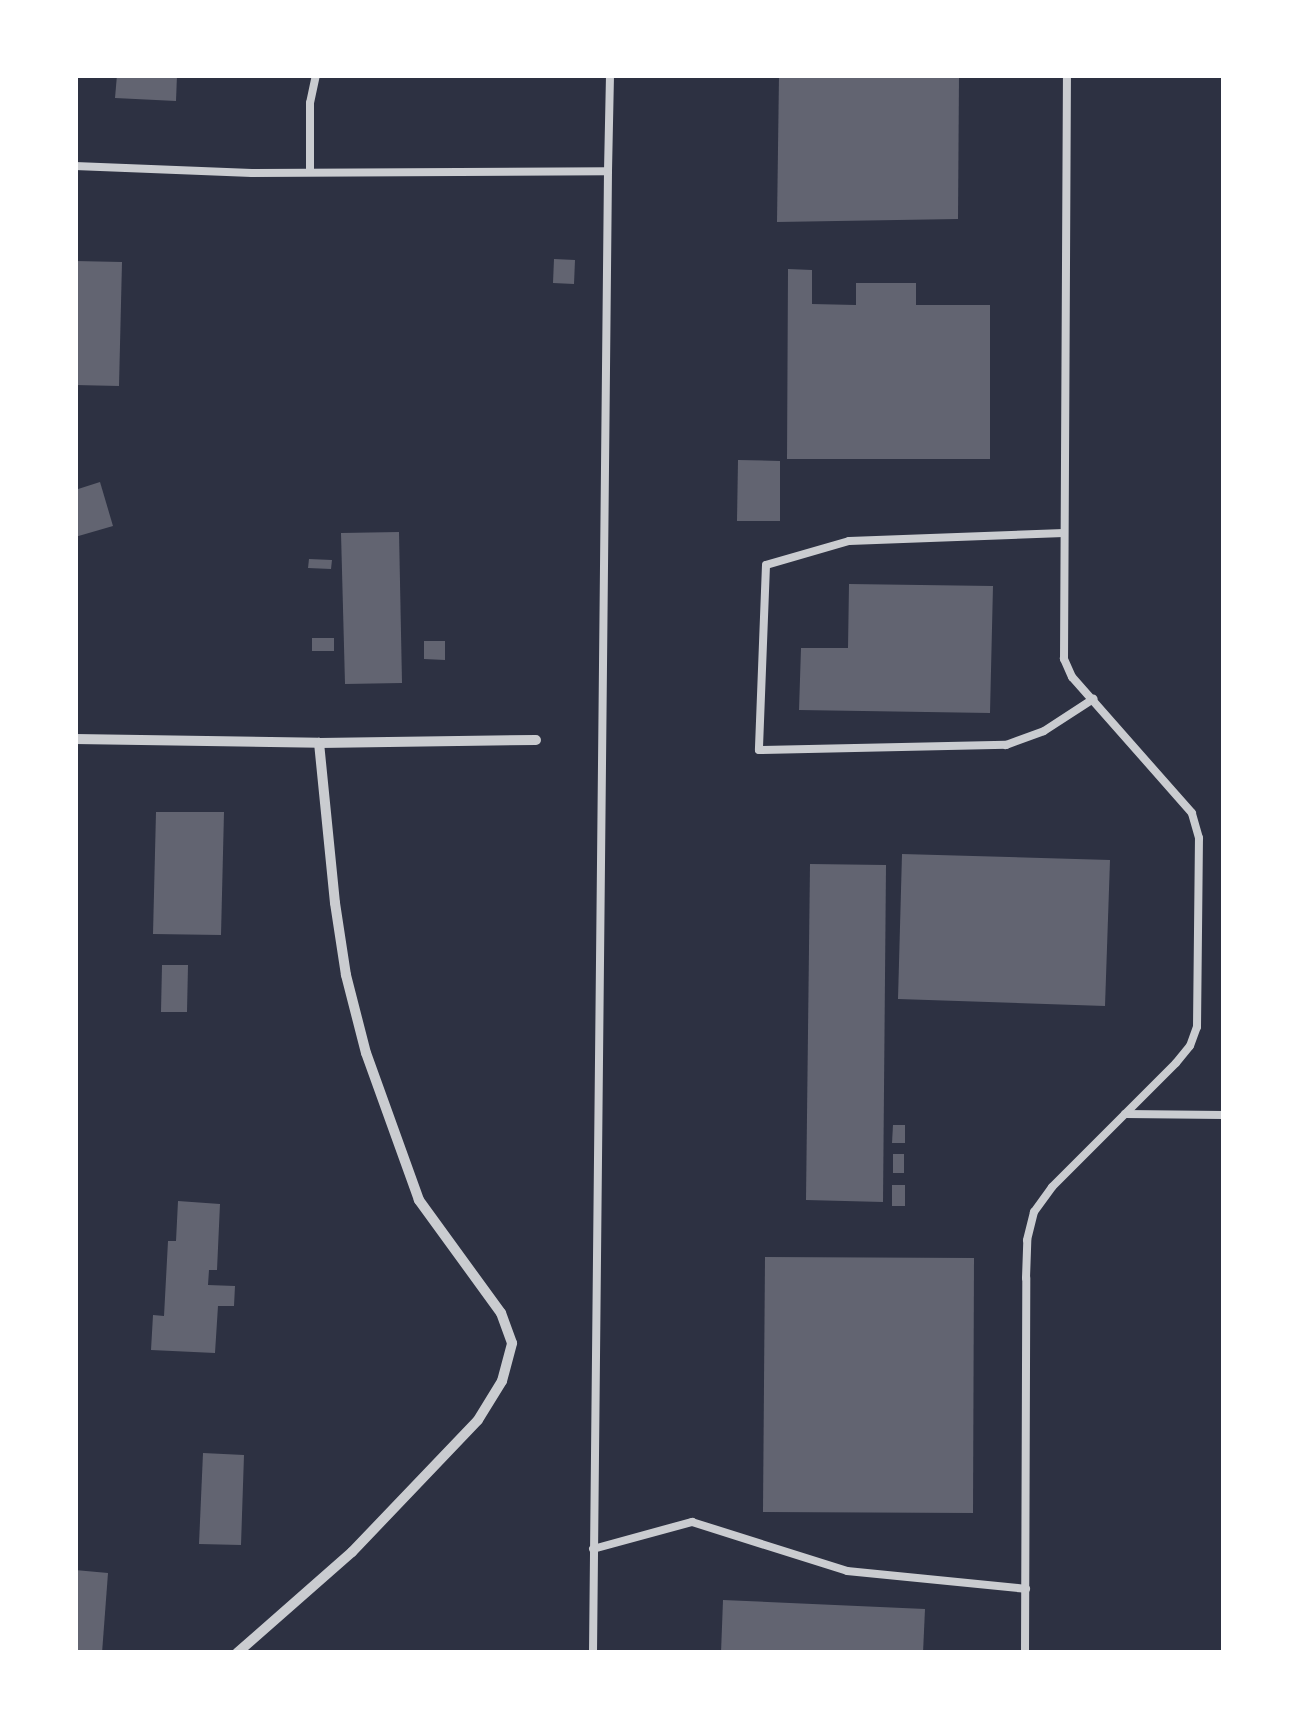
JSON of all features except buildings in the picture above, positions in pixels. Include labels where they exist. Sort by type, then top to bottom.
[{"type":"street","points":[[75,740],[536,740]]},
{"type":"street","points":[[237,1653],[352,1552],[478,1420],[502,1381],[512,1342],[501,1313],[419,1200],[366,1052],[337,921],[319,743]]},
{"type":"lane","points":[[310,172],[310,103],[316,75]]},
{"type":"lane","points":[[594,1653],[610,75]]},
{"type":"lane","points":[[1025,1653],[1027,1240],[1034,1212],[1052,1187],[1176,1063],[1190,1046],[1197,1027],[1199,838],[1192,813],[1072,676],[1064,659],[1067,75]]},
{"type":"lane","points":[[75,166],[310,172],[608,170]]},
{"type":"lane","points":[[1064,533],[848,540],[766,564],[760,750],[1006,745],[1044,731],[1093,699]]},
{"type":"lane","points":[[1125,1114],[1224,1115]]},
{"type":"lane","points":[[593,1550],[692,1522],[847,1571],[1026,1589]]}]
